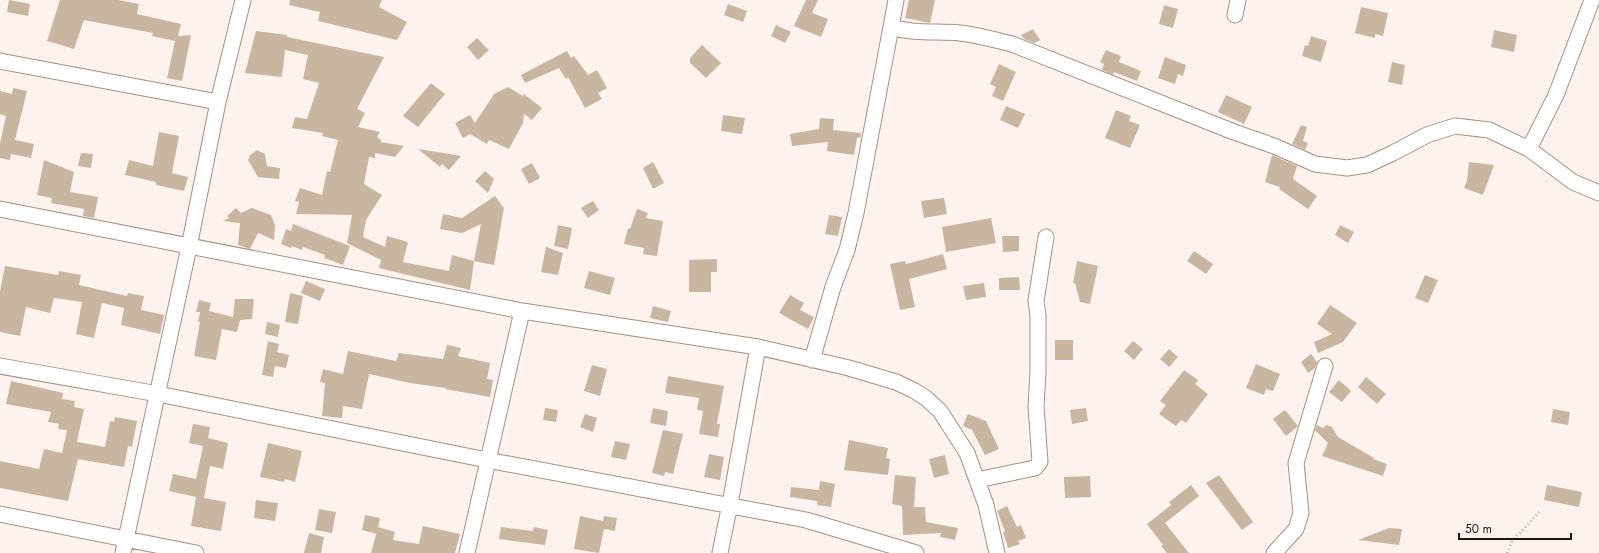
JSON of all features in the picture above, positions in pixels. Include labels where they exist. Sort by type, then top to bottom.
[{"type":"street","points":[[123,553],[125,538],[158,394],[189,247],[218,102],[243,0]]},
{"type":"street","points":[[812,360],[833,288],[847,250],[856,213],[896,0]]},
{"type":"street","points":[[1529,149],[1556,95],[1592,0]]},
{"type":"street","points":[[891,27],[911,32],[960,33],[986,37],[1012,44],[1234,132],[1274,146],[1315,164],[1347,168],[1367,165],[1393,154],[1427,135],[1455,126],[1489,130],[1529,149],[1573,182],[1599,192]]},
{"type":"street","points":[[0,61],[218,102]]},
{"type":"street","points":[[0,209],[522,311],[758,347],[849,368],[896,382],[915,391],[927,399],[940,411],[967,452],[986,505],[997,553]]},
{"type":"street","points":[[977,480],[1031,470],[1040,462],[1036,406],[1038,372],[1038,316],[1036,300],[1046,237]]},
{"type":"street","points":[[467,553],[522,311]]},
{"type":"street","points":[[720,553],[758,347]]},
{"type":"street","points":[[0,366],[158,394],[487,460],[730,504],[806,520],[916,553]]},
{"type":"street","points":[[1274,553],[1296,529],[1301,513],[1296,463],[1325,366]]},
{"type":"street","points":[[0,514],[196,553]]},
{"type":"path","points":[[1507,553],[1513,539],[1539,512]]},
{"type":"building","points":[[9,0],[30,4],[28,16],[7,12]]},
{"type":"building","points":[[60,0],[118,0],[139,4],[137,14],[181,24],[178,36],[191,35],[182,81],[167,78],[175,41],[152,36],[153,33],[84,20],[74,49],[47,41]]},
{"type":"building","points":[[290,0],[382,0],[379,7],[407,22],[397,40],[318,21],[320,12],[289,5]]},
{"type":"building","points":[[806,0],[818,0],[812,13],[828,19],[821,37],[794,26]]},
{"type":"building","points":[[909,0],[935,0],[930,23],[905,18]]},
{"type":"building","points":[[728,4],[747,11],[743,22],[724,15]]},
{"type":"building","points":[[1164,5],[1178,9],[1173,28],[1159,24]]},
{"type":"building","points":[[1361,7],[1388,13],[1383,36],[1375,34],[1375,38],[1355,33]]},
{"type":"building","points":[[776,25],[791,32],[785,43],[771,36]]},
{"type":"building","points":[[1033,29],[1040,40],[1034,43],[1024,39],[1021,35]]},
{"type":"building","points":[[1494,30],[1517,35],[1514,52],[1491,47]]},
{"type":"building","points":[[256,31],[287,35],[287,37],[384,57],[357,109],[365,113],[358,127],[380,132],[377,137],[381,140],[381,142],[404,146],[395,157],[375,153],[375,158],[369,157],[364,184],[382,195],[366,220],[363,237],[385,247],[387,236],[408,242],[403,262],[449,271],[452,255],[474,261],[470,290],[379,268],[381,260],[347,243],[352,215],[296,214],[299,202],[295,201],[300,188],[322,195],[327,171],[330,172],[338,140],[322,136],[323,133],[292,128],[295,117],[307,119],[319,83],[303,79],[308,55],[285,50],[282,77],[245,73]]},
{"type":"building","points":[[1311,36],[1327,41],[1321,62],[1302,56],[1305,45],[1308,46]]},
{"type":"building","points":[[477,38],[489,50],[478,60],[467,47]]},
{"type":"building","points":[[702,45],[721,63],[706,78],[690,63],[690,58]]},
{"type":"building","points":[[1106,50],[1121,56],[1119,62],[1141,71],[1137,81],[1114,72],[1113,75],[1102,70],[1104,64],[1100,62]]},
{"type":"building","points":[[567,51],[571,58],[574,56],[588,75],[597,70],[607,88],[598,93],[602,99],[585,108],[568,77],[566,79],[559,68],[525,83],[521,75]]},
{"type":"building","points":[[1165,57],[1186,65],[1183,76],[1178,74],[1175,84],[1158,78]]},
{"type":"building","points":[[1392,62],[1405,65],[1402,85],[1388,82]]},
{"type":"building","points":[[999,64],[1016,72],[1003,101],[992,96],[996,87],[990,84]]},
{"type":"building","points":[[431,83],[445,94],[418,127],[403,116]]},
{"type":"building","points":[[508,87],[523,96],[524,94],[542,108],[532,120],[524,114],[523,123],[509,149],[489,140],[487,144],[470,134],[463,138],[455,123],[470,115],[475,123],[494,94]]},
{"type":"building","points":[[13,88],[27,91],[15,140],[34,144],[31,158],[11,154],[10,160],[0,158],[0,143],[6,116],[0,114],[0,91],[12,94]]},
{"type":"building","points":[[1226,95],[1252,107],[1244,124],[1218,112]]},
{"type":"building","points":[[1006,106],[1025,114],[1018,128],[1000,120]]},
{"type":"building","points":[[1116,110],[1131,116],[1129,121],[1140,125],[1130,148],[1105,138]]},
{"type":"building","points":[[723,115],[745,118],[742,134],[721,131]]},
{"type":"building","points":[[820,118],[834,119],[833,130],[861,133],[861,137],[857,138],[854,155],[827,151],[828,142],[792,146],[790,134],[819,129]]},
{"type":"building","points":[[1301,125],[1307,127],[1303,141],[1308,143],[1305,150],[1292,144]]},
{"type":"building","points":[[159,132],[179,136],[172,173],[188,177],[184,191],[156,185],[156,182],[125,175],[129,160],[153,166]]},
{"type":"building","points":[[418,149],[461,156],[449,170],[442,164],[440,167]]},
{"type":"building","points":[[257,150],[265,154],[267,166],[280,168],[279,179],[258,177],[248,160],[250,155]]},
{"type":"building","points":[[81,153],[93,154],[91,168],[78,166]]},
{"type":"building","points":[[1272,155],[1297,166],[1293,179],[1317,196],[1308,209],[1279,189],[1280,187],[1265,182]]},
{"type":"building","points":[[44,160],[74,172],[70,192],[98,197],[94,218],[83,216],[84,209],[51,203],[52,198],[37,195]]},
{"type":"building","points":[[653,162],[664,183],[653,189],[643,168]]},
{"type":"building","points":[[1469,162],[1494,165],[1483,195],[1464,188],[1467,181]]},
{"type":"building","points":[[532,163],[540,178],[529,184],[521,169]]},
{"type":"building","points":[[485,171],[494,179],[488,193],[475,181]]},
{"type":"building","points":[[495,196],[504,208],[494,265],[474,261],[481,224],[462,233],[440,229],[443,214],[462,218]]},
{"type":"building","points":[[944,198],[947,214],[924,218],[921,201]]},
{"type":"building","points":[[593,201],[599,210],[588,218],[581,208]]},
{"type":"building","points":[[236,208],[241,213],[252,208],[271,215],[275,225],[274,240],[258,233],[250,249],[238,245],[240,223],[223,221],[229,218],[227,216]]},
{"type":"building","points":[[637,209],[648,213],[646,218],[663,221],[657,256],[643,254],[644,248],[624,244],[628,228],[630,229]]},
{"type":"building","points":[[829,215],[842,217],[838,236],[825,234]]},
{"type":"building","points":[[991,218],[996,243],[946,252],[942,227]]},
{"type":"building","points":[[293,224],[350,246],[343,265],[324,258],[325,255],[303,247],[302,250],[281,244],[286,229],[291,231]]},
{"type":"building","points":[[558,225],[572,228],[568,249],[554,246]]},
{"type":"building","points":[[1340,225],[1354,232],[1348,243],[1335,235]]},
{"type":"building","points":[[1002,236],[1019,236],[1019,251],[1003,252]]},
{"type":"building","points":[[546,247],[563,253],[558,275],[541,272]]},
{"type":"building","points":[[1194,251],[1213,264],[1206,274],[1187,261]]},
{"type":"building","points":[[943,254],[947,269],[909,279],[915,307],[900,310],[890,264],[905,261],[906,264]]},
{"type":"building","points":[[717,259],[717,272],[711,272],[711,292],[689,292],[689,260]]},
{"type":"building","points":[[1077,261],[1098,266],[1090,304],[1080,302],[1075,283],[1073,283]]},
{"type":"building","points":[[5,266],[58,275],[59,271],[81,275],[79,285],[127,296],[128,293],[144,296],[141,310],[164,315],[160,334],[121,325],[124,308],[102,303],[94,338],[76,334],[82,302],[54,298],[50,313],[26,307],[20,336],[0,332],[0,291]]},
{"type":"building","points":[[589,271],[615,278],[610,295],[584,288]]},
{"type":"building","points":[[1425,275],[1438,280],[1428,303],[1415,298]]},
{"type":"building","points":[[1019,277],[1020,290],[999,290],[999,278]]},
{"type":"building","points":[[306,281],[325,289],[320,301],[301,293]]},
{"type":"building","points":[[984,283],[986,297],[966,300],[963,286]]},
{"type":"building","points":[[290,293],[303,296],[298,324],[285,322]]},
{"type":"building","points":[[790,295],[804,303],[800,310],[814,317],[808,329],[779,313]]},
{"type":"building","points":[[235,299],[254,299],[252,319],[240,320],[237,332],[222,329],[216,360],[194,356],[200,322],[198,322],[200,312],[196,312],[199,300],[211,303],[209,311],[233,317]]},
{"type":"building","points":[[1330,305],[1357,323],[1343,342],[1318,353],[1314,342],[1332,334],[1317,324]]},
{"type":"building","points":[[653,306],[671,311],[668,322],[650,318]]},
{"type":"building","points":[[267,322],[280,325],[278,337],[265,334]]},
{"type":"building","points":[[1055,340],[1073,340],[1073,360],[1055,360]]},
{"type":"building","points":[[268,341],[279,344],[277,352],[289,355],[286,368],[275,366],[273,377],[262,375]]},
{"type":"building","points":[[1133,341],[1143,349],[1134,360],[1124,351]]},
{"type":"building","points":[[447,345],[461,348],[458,356],[490,363],[487,379],[493,380],[490,397],[369,374],[362,409],[343,406],[342,418],[322,416],[325,383],[320,382],[323,369],[343,374],[348,351],[396,361],[399,353],[443,359]]},
{"type":"building","points":[[1169,349],[1178,357],[1169,367],[1160,359]]},
{"type":"building","points":[[1311,354],[1317,362],[1315,368],[1308,373],[1301,362]]},
{"type":"building","points":[[1256,364],[1280,374],[1273,391],[1266,389],[1264,395],[1246,388]]},
{"type":"building","points":[[592,365],[607,369],[600,396],[584,391]]},
{"type":"building","points":[[1184,370],[1198,380],[1195,384],[1208,394],[1186,423],[1181,420],[1176,426],[1159,414],[1166,405],[1160,401]]},
{"type":"building","points":[[668,376],[724,386],[717,424],[720,424],[718,437],[699,434],[703,411],[697,410],[699,398],[665,393]]},
{"type":"building","points":[[1366,377],[1386,394],[1377,404],[1358,387]]},
{"type":"building","points":[[1339,380],[1351,391],[1342,402],[1329,392]]},
{"type":"building","points":[[11,381],[63,393],[62,399],[75,401],[74,407],[84,409],[77,442],[105,447],[110,421],[114,422],[115,417],[137,421],[132,447],[128,446],[124,467],[78,459],[68,501],[0,488],[0,461],[39,469],[44,449],[62,453],[67,430],[58,429],[59,424],[48,422],[51,412],[6,404]]},
{"type":"building","points":[[545,408],[558,410],[556,422],[543,420]]},
{"type":"building","points":[[653,408],[668,411],[666,426],[650,423]]},
{"type":"building","points":[[1086,408],[1088,421],[1072,424],[1070,410]]},
{"type":"building","points":[[1553,409],[1570,412],[1568,425],[1551,422]]},
{"type":"building","points":[[1285,410],[1298,426],[1286,436],[1273,419]]},
{"type":"building","points":[[585,414],[597,418],[593,432],[580,427]]},
{"type":"building","points":[[968,414],[986,421],[999,449],[985,455],[972,430],[963,426]]},
{"type":"building","points":[[193,424],[210,427],[208,438],[228,443],[223,469],[210,466],[204,498],[226,502],[221,531],[191,526],[196,497],[169,491],[173,474],[196,479],[203,446],[189,443]]},
{"type":"building","points":[[1317,425],[1323,428],[1326,425],[1332,427],[1338,437],[1374,458],[1373,459],[1387,464],[1383,476],[1322,456],[1328,443],[1315,430]]},
{"type":"building","points":[[663,430],[683,434],[673,474],[665,472],[664,476],[652,473]]},
{"type":"building","points":[[849,440],[888,448],[886,458],[890,459],[888,475],[844,470]]},
{"type":"building","points":[[615,441],[630,444],[626,460],[611,457]]},
{"type":"building","points":[[268,443],[302,451],[295,482],[285,479],[284,482],[260,477]]},
{"type":"building","points":[[709,454],[724,457],[720,480],[704,477]]},
{"type":"building","points":[[945,455],[949,474],[934,478],[929,459]]},
{"type":"building","points":[[895,475],[916,477],[914,507],[925,507],[926,522],[958,528],[955,540],[940,537],[941,533],[903,535],[902,506],[892,504]]},
{"type":"building","points":[[1219,475],[1253,522],[1242,530],[1206,483]]},
{"type":"building","points":[[1090,476],[1091,497],[1065,498],[1064,477]]},
{"type":"building","points":[[820,481],[835,484],[831,507],[817,505],[817,501],[790,497],[791,487],[819,490]]},
{"type":"building","points":[[1191,485],[1199,496],[1165,523],[1189,553],[1167,553],[1161,546],[1163,545],[1147,524],[1171,505],[1169,502]]},
{"type":"building","points":[[1547,485],[1582,492],[1579,507],[1544,500]]},
{"type":"building","points":[[256,500],[278,503],[275,521],[254,518]]},
{"type":"building","points":[[1007,506],[1017,527],[1021,525],[1026,538],[1018,541],[1020,544],[1008,548],[1003,532],[1005,531],[997,511]]},
{"type":"building","points":[[319,509],[336,512],[332,533],[315,530]]},
{"type":"building","points":[[365,515],[380,518],[377,534],[362,530]]},
{"type":"building","points":[[580,516],[603,521],[604,516],[617,518],[615,531],[604,529],[599,553],[574,549]]},
{"type":"building","points":[[423,526],[460,534],[455,553],[371,553],[378,527],[395,532],[393,540],[419,544]]},
{"type":"building","points":[[501,527],[533,531],[534,527],[548,530],[545,545],[499,539]]},
{"type":"building","points":[[1389,528],[1402,529],[1399,545],[1358,540]]},
{"type":"building","points":[[309,533],[324,537],[321,553],[304,553]]}]
